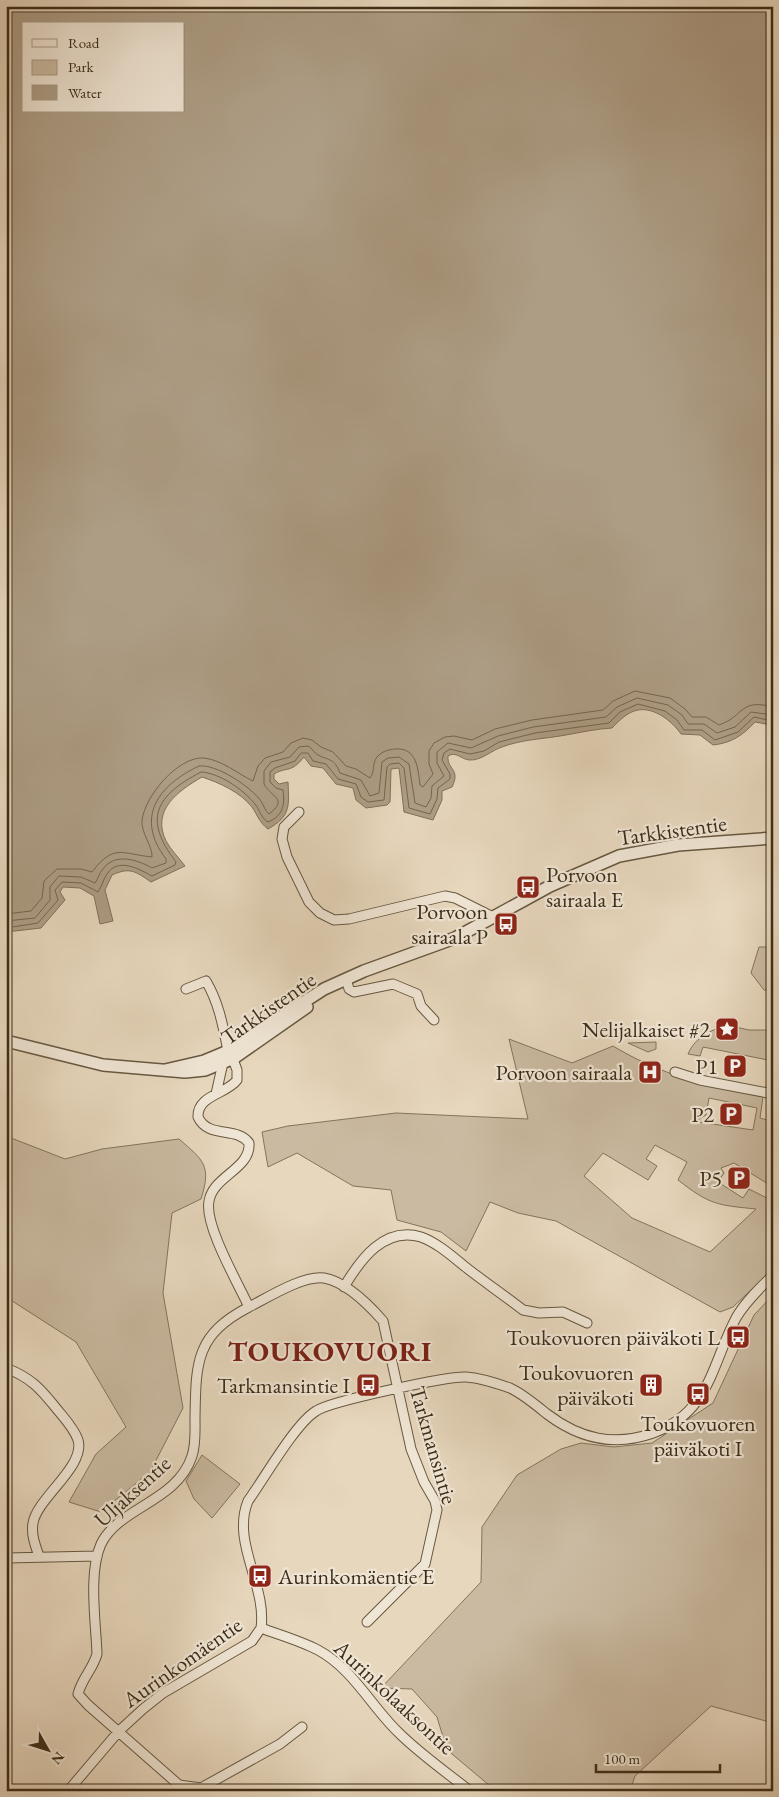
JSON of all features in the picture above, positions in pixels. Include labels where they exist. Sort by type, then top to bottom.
[{"type":"street","points":[[299,812],[284,827],[282,839],[287,857],[309,902],[320,913],[334,920],[349,919],[444,896],[455,898],[495,918]]},
{"type":"street","name":"Tarkkistentie","points":[[165,1070],[231,1054],[282,1026],[341,982],[455,938],[495,918],[550,886],[619,856],[678,845],[773,838]]},
{"type":"street","points":[[186,989],[206,981],[215,995],[237,1080],[225,1091],[216,1094],[199,1109],[200,1121],[211,1130],[246,1139],[250,1150],[243,1162],[212,1191],[209,1198],[208,1217],[249,1307]]},
{"type":"street","points":[[341,982],[354,992],[393,984],[417,994],[421,1006],[434,1020]]},
{"type":"street","name":"Tarkkistentie","points":[[6,1041],[103,1065],[165,1070],[195,1071],[221,1064],[231,1054]]},
{"type":"street","points":[[216,1094],[220,1085],[221,1064]]},
{"type":"street","points":[[675,1072],[700,1080],[773,1094]]},
{"type":"street","points":[[344,1287],[362,1260],[378,1243],[398,1236],[420,1237],[439,1246],[523,1310],[563,1312],[587,1323]]},
{"type":"street","name":"Aurinkomäentie","points":[[68,1791],[119,1731],[164,1692],[252,1641],[261,1628],[256,1588],[242,1527],[243,1514],[248,1501],[304,1421],[317,1410],[415,1384],[464,1377],[484,1380],[512,1389],[562,1425],[578,1434],[597,1439],[624,1439],[653,1433],[672,1424],[689,1411],[704,1394],[737,1317],[759,1289],[773,1275]]},
{"type":"street","name":"Tarkmansintie","points":[[249,1307],[305,1280],[324,1278],[344,1287],[372,1308],[383,1320],[412,1449],[424,1482],[435,1501],[437,1510],[425,1564],[367,1622]]},
{"type":"street","name":"Uljaksentie","points":[[249,1307],[217,1328],[199,1356],[196,1374],[193,1456],[184,1472],[167,1491],[109,1532],[102,1543],[97,1556],[95,1577],[97,1654],[94,1666],[81,1681],[78,1694],[179,1785],[201,1788],[280,1744],[302,1727]]},
{"type":"street","points":[[6,1368],[25,1376],[39,1387],[70,1425],[79,1441],[76,1454],[68,1471],[34,1517],[33,1537],[39,1556]]},
{"type":"street","points":[[6,1558],[97,1556]]},
{"type":"street","name":"Aurinkolaaksontie","points":[[261,1628],[319,1650],[340,1666],[357,1681],[374,1708],[398,1732],[470,1791]]},
{"type":"green space","points":[[759,947],[773,947],[773,990],[764,990],[751,973]]},
{"type":"green space","points":[[731,1026],[749,1030],[773,1030],[773,1061],[703,1047],[700,1056],[688,1054],[695,1043],[706,1034],[718,1028]]},
{"type":"green space","points":[[509,1039],[572,1063],[613,1046],[649,1065],[686,1079],[763,1097],[760,1118],[773,1122],[773,1187],[734,1163],[721,1168],[724,1173],[718,1182],[743,1198],[749,1189],[767,1198],[773,1192],[773,1269],[733,1307],[720,1312],[556,1221],[518,1213],[490,1202],[466,1251],[441,1232],[397,1220],[391,1190],[353,1186],[297,1153],[268,1167],[262,1132],[288,1126],[396,1113],[528,1119]],"holes":[[[709,1098],[757,1108],[753,1130],[699,1122],[699,1119],[706,1115]],[[655,1145],[687,1162],[678,1180],[698,1195],[723,1205],[756,1209],[710,1252],[632,1218],[584,1176],[603,1153],[648,1180],[657,1166],[646,1159]]]},
{"type":"green space","points":[[656,1042],[656,1049],[648,1052],[628,1043]]},
{"type":"green space","points":[[6,1136],[65,1159],[102,1149],[179,1139],[199,1158],[205,1171],[206,1178],[201,1199],[172,1213],[163,1293],[183,1408],[150,1472],[101,1512],[69,1502],[96,1454],[126,1427],[76,1342],[6,1297]]},
{"type":"green space","points":[[773,1295],[773,1723],[711,1706],[635,1776],[630,1791],[496,1791],[452,1754],[444,1740],[437,1717],[412,1689],[381,1688],[481,1582],[482,1527],[517,1475],[561,1449],[581,1443],[614,1447],[652,1443],[713,1403],[754,1315]]},
{"type":"green space","points":[[202,1455],[240,1484],[212,1518],[194,1499],[186,1481]]},
{"type":"water","points":[[6,6],[773,6],[773,745],[770,736],[772,730],[766,724],[755,722],[737,738],[713,745],[700,735],[681,734],[673,724],[656,713],[638,710],[627,715],[612,728],[518,742],[498,748],[473,760],[454,754],[448,756],[449,764],[455,777],[452,787],[442,791],[442,800],[433,820],[404,812],[399,768],[391,769],[390,802],[387,805],[366,808],[356,800],[353,788],[336,784],[323,768],[311,766],[304,757],[292,768],[274,774],[274,779],[279,784],[288,782],[289,798],[285,815],[268,829],[252,807],[236,792],[202,777],[176,795],[164,811],[162,820],[162,830],[166,841],[185,866],[151,882],[132,871],[123,871],[112,875],[105,890],[113,921],[100,924],[94,896],[80,888],[63,887],[60,892],[65,900],[41,928],[6,932]]},
{"type":"place","name":"Porvoon sairaala E","points":[[528,887]]},
{"type":"place","name":"Porvoon sairaala P","points":[[506,924]]},
{"type":"place","name":"Nelijalkaiset #2","points":[[727,1029]]},
{"type":"place","name":"P1","points":[[735,1066]]},
{"type":"place","name":"Porvoon sairaala","points":[[650,1072]]},
{"type":"place","name":"P2","points":[[731,1114]]},
{"type":"place","name":"P5","points":[[739,1178]]},
{"type":"place","name":"Toukovuoren päiväkoti L","points":[[738,1337]]},
{"type":"place","name":"Tarkmansintie I","points":[[368,1385]]},
{"type":"place","name":"Toukovuoren päiväkoti","points":[[651,1385]]},
{"type":"place","name":"Toukovuoren päiväkoti I","points":[[698,1394]]},
{"type":"place","name":"Aurinkomäentie E","points":[[260,1576]]},
{"type":"district","name":"TOUKOVUORI","points":[[330,1351]]}]
